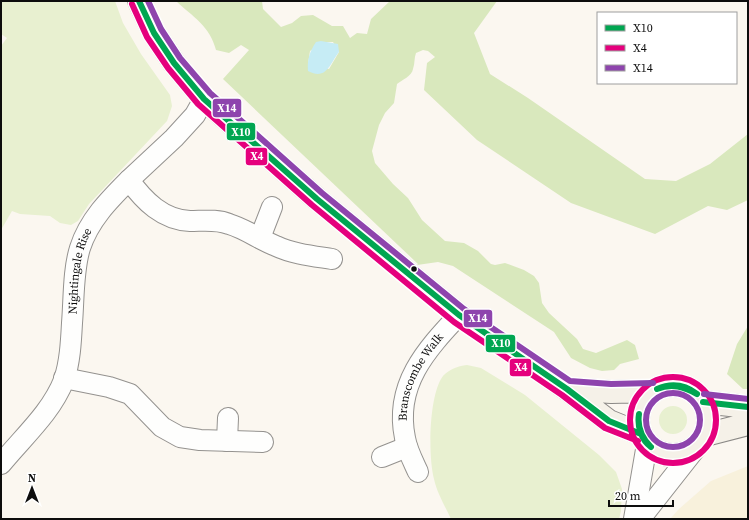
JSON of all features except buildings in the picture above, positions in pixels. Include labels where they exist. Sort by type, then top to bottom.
[{"type":"street","points":[[139,1],[158,39],[174,63],[204,99],[317,199],[459,315],[567,389],[609,420],[644,439],[656,451],[678,455],[689,451],[702,440],[748,424]]},
{"type":"street","name":"Nightingale Rise","points":[[1,464],[44,414],[60,390],[68,363],[76,274],[80,248],[86,234],[104,206],[174,138],[194,115],[204,99]]},
{"type":"street","points":[[130,180],[142,198],[162,212],[186,220],[225,222],[289,252],[332,259]]},
{"type":"street","points":[[260,238],[272,207]]},
{"type":"street","name":"Branscombe Walk","points":[[418,472],[407,447],[405,438],[403,416],[404,399],[409,382],[434,342],[459,315]]},
{"type":"street","points":[[64,378],[120,390],[130,394],[162,427],[180,437],[200,440],[263,442]]},
{"type":"street","points":[[634,519],[644,439],[638,422],[639,410],[644,400],[653,391],[664,386],[675,385],[686,387],[696,393],[703,402],[707,413],[708,424],[702,440],[640,519]]},
{"type":"street","points":[[567,389],[611,392],[653,391]]},
{"type":"street","points":[[703,402],[748,407]]},
{"type":"street","points":[[227,441],[228,418]]},
{"type":"street","points":[[382,456],[407,447]]},
{"type":"shaded area","points":[[748,466],[748,519],[670,519],[679,509],[711,481]]},
{"type":"green space","points":[[1,1],[115,1],[123,23],[141,54],[170,95],[172,106],[167,121],[89,204],[78,221],[71,225],[60,223],[50,216],[20,214],[12,211],[1,230],[1,46],[7,38],[1,34]]},
{"type":"green space","points":[[176,1],[262,1],[263,9],[281,27],[292,23],[301,16],[313,15],[332,26],[343,26],[350,38],[357,33],[367,34],[371,19],[390,1],[497,1],[474,33],[490,74],[528,98],[645,179],[676,181],[710,164],[748,134],[748,200],[727,210],[708,206],[655,234],[571,203],[477,140],[424,90],[427,63],[435,57],[428,51],[423,50],[416,53],[412,71],[409,76],[397,84],[394,103],[385,113],[379,125],[372,151],[375,163],[393,184],[408,198],[422,220],[445,241],[464,243],[478,251],[491,264],[495,265],[505,263],[524,270],[534,276],[539,283],[542,303],[549,313],[577,339],[583,349],[596,353],[627,340],[635,345],[639,359],[620,364],[614,370],[602,371],[590,368],[571,358],[554,332],[453,266],[438,262],[417,265],[418,264],[223,79],[249,50],[241,45],[229,53],[216,50],[210,34],[195,17]],"holes":[[[324,42],[333,42],[339,52],[329,69],[308,64],[310,51]]]},
{"type":"green space","points":[[748,326],[748,389],[743,389],[727,374],[737,344]]},
{"type":"green space","points":[[467,365],[481,368],[525,395],[599,455],[616,472],[622,489],[619,519],[451,519],[437,489],[432,469],[430,443],[432,414],[437,388],[443,376],[452,369]]},
{"type":"green space","points":[[673,406],[683,410],[687,420],[683,430],[673,434],[663,430],[659,420],[663,410]]},
{"type":"water","points":[[321,41],[338,44],[339,52],[324,72],[314,74],[308,71],[309,59],[316,42]]},
{"type":"transit line","name":"X10","points":[[139,1],[154,33],[174,63],[204,99],[317,199],[459,315],[567,389],[609,421],[641,434]]},
{"type":"transit line","name":"X14","points":[[148,1],[161,29],[180,58],[210,93],[322,193],[464,309],[570,381],[611,384],[653,383]]},
{"type":"transit line","name":"X4","points":[[132,4],[147,37],[168,68],[198,104],[312,205],[454,322],[562,395],[605,428],[638,441]]},
{"type":"transit line","name":"X4","points":[[673,377],[689,380],[697,384],[709,396],[713,404],[716,420],[713,436],[709,444],[697,456],[689,460],[673,463],[657,460],[649,456],[637,444],[633,436],[630,420],[633,404],[637,396],[649,384],[657,380],[673,377]]},
{"type":"transit line","name":"X10","points":[[657,389],[672,385],[682,386],[697,394]]},
{"type":"transit line","name":"X10","points":[[657,389],[673,386],[687,389],[697,394]]},
{"type":"transit line","name":"X14","points":[[673,393],[683,395],[692,401],[698,410],[700,420],[698,430],[692,439],[683,445],[673,447],[663,445],[654,439],[648,430],[646,420],[648,410],[654,401],[663,395],[673,393]]},
{"type":"transit line","name":"X14","points":[[704,394],[748,399]]},
{"type":"transit line","name":"X10","points":[[703,402],[748,407]]},
{"type":"transit line","name":"X10","points":[[639,414],[641,432],[651,447]]},
{"type":"transit line","name":"X10","points":[[639,414],[640,432],[642,437],[651,447]]}]
